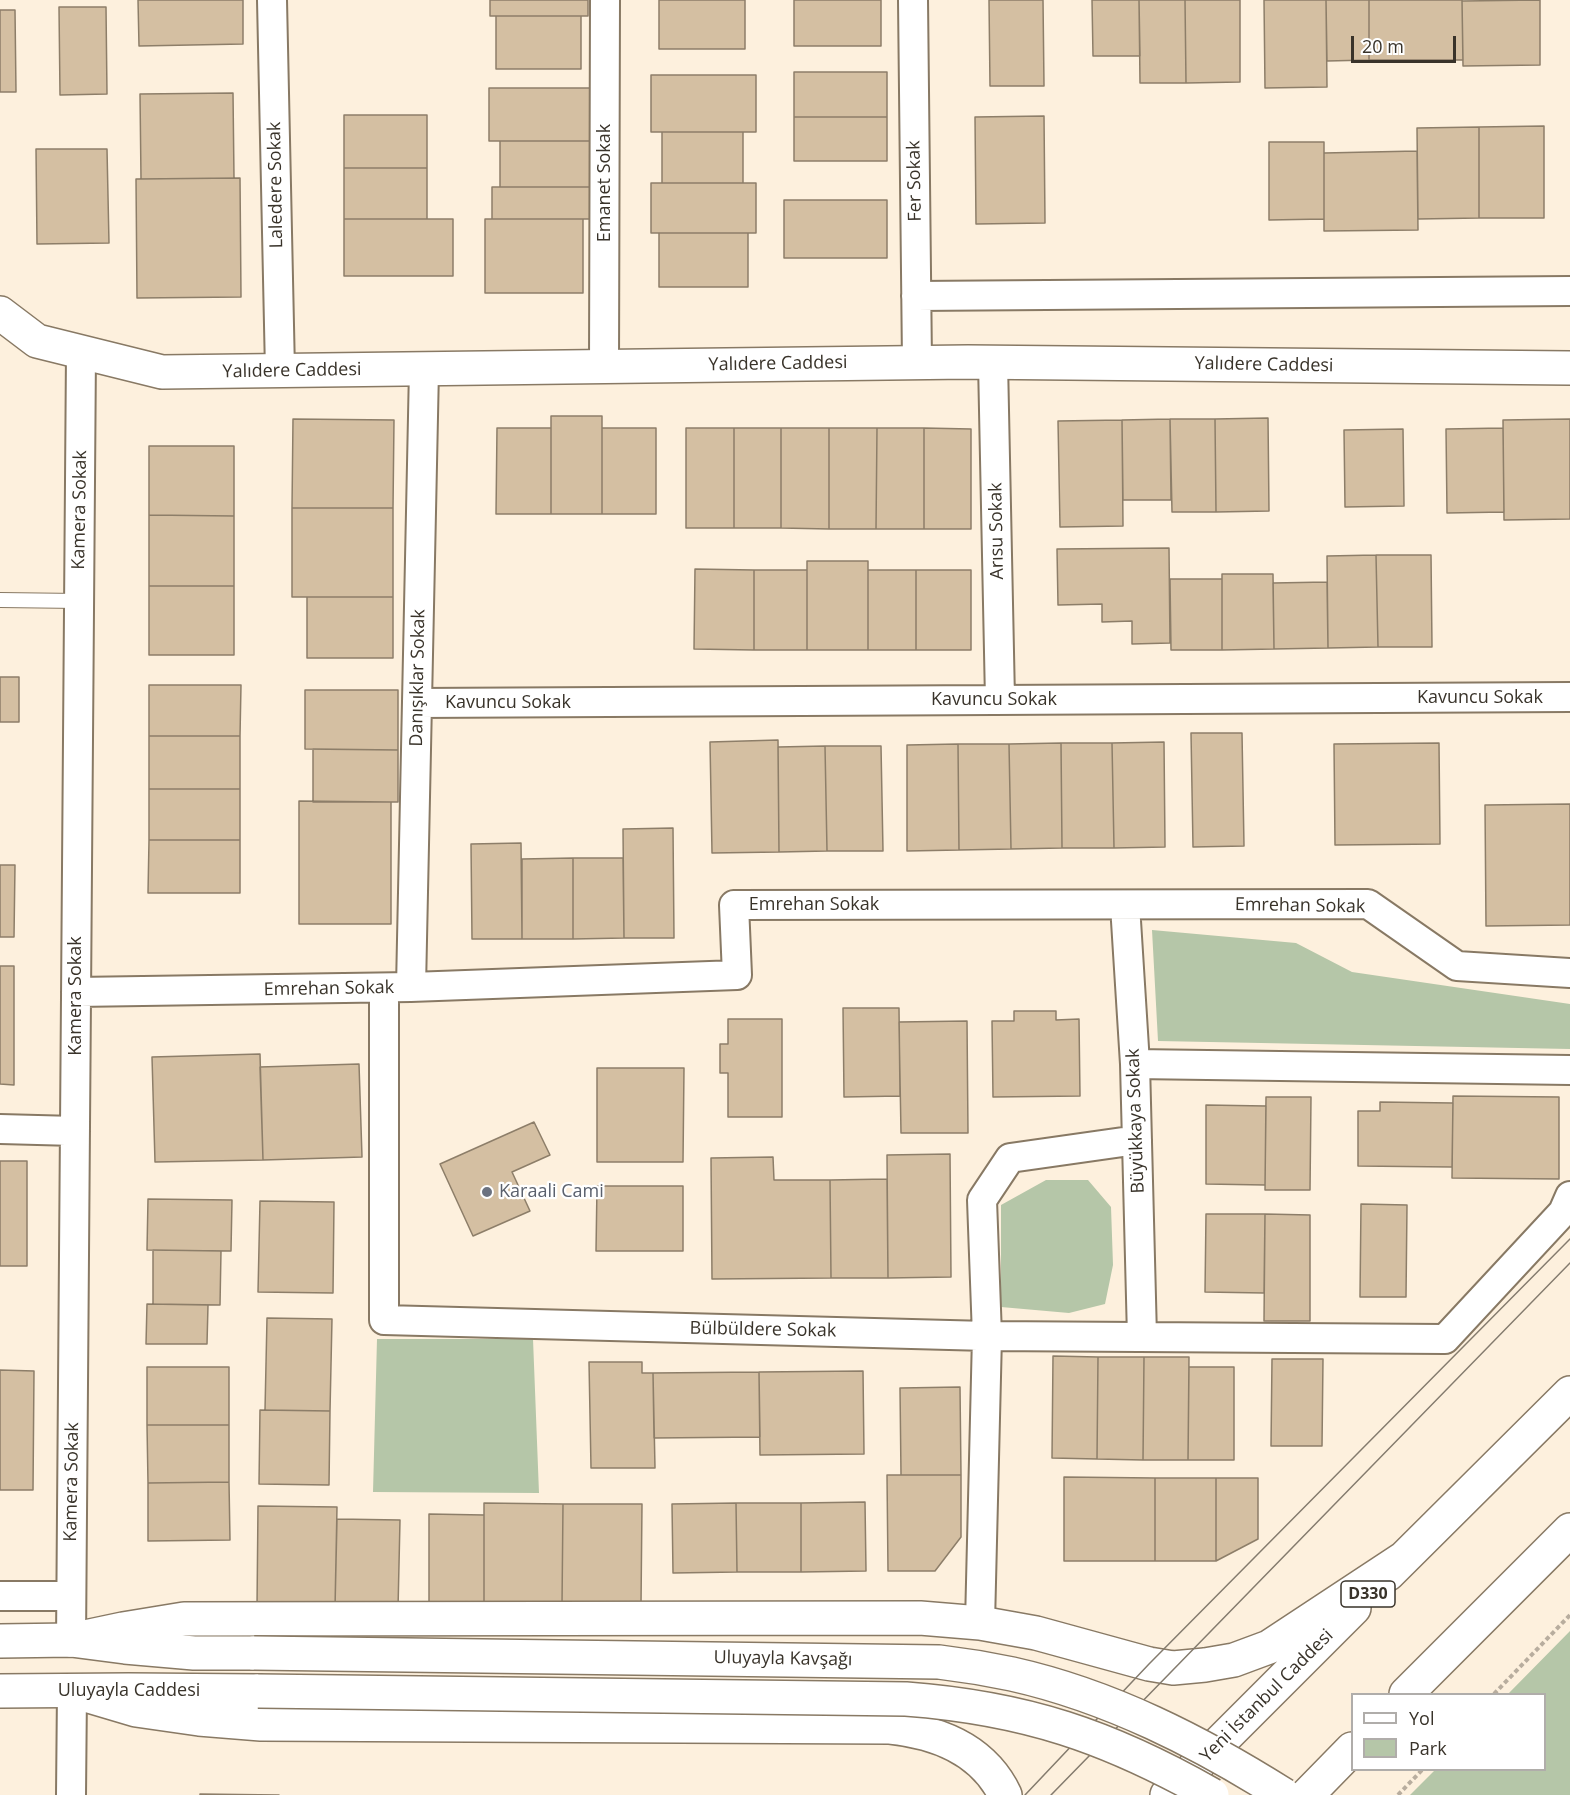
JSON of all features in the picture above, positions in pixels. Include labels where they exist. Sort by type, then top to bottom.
[{"type":"main road","name":"Yalıdere Caddesi","points":[[0,313],[37,341],[162,372],[917,362],[1570,368]]},
{"type":"main road","name":"Yeni İstanbul Caddesi","points":[[1167,1795],[1570,1393]]},
{"type":"main road","points":[[1408,1693],[1570,1530]]},
{"type":"main road","points":[[0,1641],[70,1640],[174,1621],[208,1619],[920,1618],[980,1623],[1036,1633],[1149,1664],[1173,1668],[1234,1659],[1269,1647],[1404,1558]]},
{"type":"main road","points":[[72,1691],[136,1710],[199,1719],[261,1724],[890,1727],[916,1730],[955,1743],[992,1722],[1002,1706],[1006,1687],[1006,1665],[996,1643],[980,1623]]},
{"type":"main road","points":[[980,1623],[959,1629],[935,1648],[927,1664],[924,1697],[939,1728],[989,1771],[1005,1795]]},
{"type":"main road","name":"Uluyayla Kavşağı","points":[[70,1640],[194,1653],[939,1662],[1012,1674],[1098,1700],[1159,1725],[1218,1754],[1284,1795]]},
{"type":"main road","name":"Uluyayla Caddesi","points":[[0,1691],[906,1699],[947,1702],[1004,1711],[1077,1731],[1144,1758],[1212,1795]]},
{"type":"main road","points":[[1306,1795],[1351,1751]]},
{"type":"street","name":"Laledere Sokak","points":[[272,0],[280,371]]},
{"type":"street","name":"Emanet Sokak","points":[[604,367],[605,0]]},
{"type":"street","name":"Fer Sokak","points":[[913,0],[917,362]]},
{"type":"street","points":[[916,296],[1570,291]]},
{"type":"street","name":"Kamera Sokak","points":[[70,1640],[81,352]]},
{"type":"street","name":"Arısu Sokak","points":[[993,362],[1000,700]]},
{"type":"street","name":"Danışıklar Sokak","points":[[384,1320],[398,988],[417,703],[424,369]]},
{"type":"street","name":"Kavuncu Sokak","points":[[417,703],[1570,697]]},
{"type":"street","name":"Emrehan Sokak","points":[[76,992],[398,988],[736,975],[734,905],[1368,904],[1457,966],[1570,973]]},
{"type":"street","name":"Büyükkaya Sokak","points":[[1125,905],[1135,1064],[1142,1337]]},
{"type":"street","points":[[1135,1064],[1570,1070]]},
{"type":"street","points":[[0,1129],[75,1131]]},
{"type":"street","points":[[980,1623],[987,1336],[982,1200],[1010,1158],[1137,1140]]},
{"type":"street","name":"Bülbüldere Sokak","points":[[384,1320],[987,1336],[1445,1339],[1563,1212],[1570,1196]]},
{"type":"street","points":[[0,1596],[70,1596]]},
{"type":"street","points":[[71,1795],[72,1691]]},
{"type":"lane","points":[[0,600],[79,601]]},
{"type":"path","points":[[1496,1693],[1570,1615]]},
{"type":"path","points":[[1398,1795],[1421,1771]]},
{"type":"green space","points":[[1152,930],[1296,943],[1352,972],[1570,1004],[1570,1049],[1158,1041]]},
{"type":"green space","points":[[1046,1180],[1088,1180],[1111,1207],[1113,1265],[1105,1304],[1069,1313],[1001,1307],[1001,1205]]},
{"type":"green space","points":[[377,1339],[533,1339],[539,1493],[373,1492]]},
{"type":"green space","points":[[1570,1631],[1570,1795],[1410,1795],[1434,1771],[1546,1771],[1546,1693],[1509,1693]]},
{"type":"building","points":[[138,0],[243,0],[243,44],[139,46]]},
{"type":"building","points":[[490,0],[588,0],[588,16],[490,16]]},
{"type":"building","points":[[659,0],[745,0],[745,49],[659,49]]},
{"type":"building","points":[[794,0],[881,0],[881,46],[794,46]]},
{"type":"building","points":[[989,0],[1043,0],[1044,86],[990,86]]},
{"type":"building","points":[[1092,0],[1139,0],[1140,56],[1093,56]]},
{"type":"building","points":[[1139,0],[1185,0],[1186,83],[1140,83]]},
{"type":"building","points":[[1185,0],[1240,0],[1240,82],[1186,83]]},
{"type":"building","points":[[1264,0],[1326,0],[1327,87],[1265,88]]},
{"type":"building","points":[[1326,0],[1369,0],[1369,60],[1327,61]]},
{"type":"building","points":[[1369,0],[1462,0],[1463,60],[1369,60]]},
{"type":"building","points":[[1540,0],[1540,65],[1463,66],[1462,1]]},
{"type":"building","points":[[59,7],[106,7],[107,94],[60,95]]},
{"type":"building","points":[[0,10],[15,10],[16,92],[0,92]]},
{"type":"building","points":[[496,16],[581,16],[581,69],[496,69]]},
{"type":"building","points":[[794,72],[887,72],[887,117],[794,117]]},
{"type":"building","points":[[651,75],[756,75],[756,132],[651,132]]},
{"type":"building","points":[[489,88],[593,88],[593,141],[489,141]]},
{"type":"building","points":[[233,93],[234,178],[141,179],[140,94]]},
{"type":"building","points":[[344,115],[427,115],[427,168],[344,168]]},
{"type":"building","points":[[1044,116],[1045,223],[976,224],[975,117]]},
{"type":"building","points":[[794,117],[887,117],[887,161],[794,161]]},
{"type":"building","points":[[1544,126],[1544,218],[1479,218],[1479,127]]},
{"type":"building","points":[[1479,127],[1479,218],[1418,219],[1417,128]]},
{"type":"building","points":[[662,132],[743,132],[743,183],[662,183]]},
{"type":"building","points":[[500,141],[593,141],[593,187],[500,187]]},
{"type":"building","points":[[1269,142],[1324,142],[1324,219],[1269,220]]},
{"type":"building","points":[[36,149],[107,149],[109,243],[37,244]]},
{"type":"building","points":[[1417,151],[1418,230],[1324,231],[1324,153]]},
{"type":"building","points":[[344,168],[427,168],[427,219],[344,219]]},
{"type":"building","points":[[240,178],[241,297],[137,298],[136,179]]},
{"type":"building","points":[[651,183],[756,183],[756,233],[651,233]]},
{"type":"building","points":[[492,187],[593,187],[593,219],[492,219]]},
{"type":"building","points":[[784,200],[887,200],[887,258],[784,258]]},
{"type":"building","points":[[344,219],[453,219],[453,276],[344,276]]},
{"type":"building","points":[[485,219],[583,219],[583,293],[485,293]]},
{"type":"building","points":[[659,233],[748,233],[748,287],[659,287]]},
{"type":"building","points":[[551,416],[602,416],[602,514],[551,514]]},
{"type":"building","points":[[1268,418],[1269,511],[1216,512],[1215,419]]},
{"type":"building","points":[[293,419],[394,420],[393,508],[292,508]]},
{"type":"building","points":[[1170,419],[1215,419],[1216,512],[1172,512]]},
{"type":"building","points":[[1170,419],[1171,500],[1123,500],[1122,420]]},
{"type":"building","points":[[1570,419],[1570,519],[1504,520],[1503,420]]},
{"type":"building","points":[[1122,420],[1123,526],[1060,527],[1058,421]]},
{"type":"building","points":[[497,428],[551,428],[551,514],[496,514]]},
{"type":"building","points":[[602,428],[656,428],[656,514],[602,514]]},
{"type":"building","points":[[686,428],[734,428],[734,528],[686,528]]},
{"type":"building","points":[[734,428],[781,428],[781,528],[734,528]]},
{"type":"building","points":[[781,428],[829,428],[829,529],[781,528]]},
{"type":"building","points":[[829,428],[877,428],[876,529],[829,529]]},
{"type":"building","points":[[877,428],[924,428],[924,529],[876,529]]},
{"type":"building","points":[[924,428],[971,429],[971,529],[924,529]]},
{"type":"building","points":[[1503,428],[1504,512],[1447,513],[1446,429]]},
{"type":"building","points":[[1403,429],[1404,506],[1345,507],[1344,430]]},
{"type":"building","points":[[149,446],[234,446],[234,516],[149,515]]},
{"type":"building","points":[[292,508],[393,508],[393,597],[292,597]]},
{"type":"building","points":[[149,515],[234,516],[234,586],[149,586]]},
{"type":"building","points":[[1169,548],[1170,643],[1132,644],[1132,621],[1102,622],[1102,604],[1058,605],[1057,549]]},
{"type":"building","points":[[1376,555],[1378,647],[1328,648],[1327,556]]},
{"type":"building","points":[[1376,555],[1431,555],[1432,647],[1378,647]]},
{"type":"building","points":[[807,561],[868,561],[868,650],[807,650]]},
{"type":"building","points":[[695,569],[754,570],[754,650],[694,649]]},
{"type":"building","points":[[754,570],[807,570],[807,650],[754,650]]},
{"type":"building","points":[[868,570],[916,570],[916,650],[868,650]]},
{"type":"building","points":[[916,570],[971,570],[971,650],[916,650]]},
{"type":"building","points":[[1222,574],[1273,574],[1274,649],[1222,650]]},
{"type":"building","points":[[1170,579],[1222,579],[1222,650],[1171,650]]},
{"type":"building","points":[[1327,582],[1328,648],[1274,649],[1273,583]]},
{"type":"building","points":[[149,586],[234,586],[234,655],[149,655]]},
{"type":"building","points":[[307,597],[393,597],[393,658],[307,658]]},
{"type":"building","points":[[0,677],[19,677],[19,722],[0,722]]},
{"type":"building","points":[[149,685],[241,685],[240,736],[149,736]]},
{"type":"building","points":[[305,690],[398,690],[398,750],[305,749]]},
{"type":"building","points":[[1191,733],[1242,733],[1244,846],[1193,847]]},
{"type":"building","points":[[149,736],[240,736],[240,789],[149,789]]},
{"type":"building","points":[[778,740],[779,852],[712,853],[710,742]]},
{"type":"building","points":[[1164,742],[1165,847],[1114,848],[1112,743]]},
{"type":"building","points":[[1061,743],[1112,743],[1114,848],[1062,848]]},
{"type":"building","points":[[1061,743],[1062,848],[1011,849],[1009,744]]},
{"type":"building","points":[[1439,743],[1440,844],[1335,845],[1334,744]]},
{"type":"building","points":[[958,744],[1009,744],[1011,849],[959,850]]},
{"type":"building","points":[[958,744],[959,850],[907,851],[907,745]]},
{"type":"building","points":[[825,746],[827,851],[779,852],[778,747]]},
{"type":"building","points":[[825,746],[881,746],[883,851],[827,851]]},
{"type":"building","points":[[313,749],[398,750],[398,802],[313,802]]},
{"type":"building","points":[[149,789],[240,789],[240,840],[149,840]]},
{"type":"building","points":[[299,801],[391,802],[391,924],[299,924]]},
{"type":"building","points":[[1570,804],[1570,925],[1486,926],[1485,805]]},
{"type":"building","points":[[673,828],[674,938],[624,938],[623,829]]},
{"type":"building","points":[[149,840],[240,840],[240,893],[148,893]]},
{"type":"building","points":[[521,843],[522,939],[472,939],[471,844]]},
{"type":"building","points":[[573,858],[623,858],[624,938],[573,939]]},
{"type":"building","points":[[573,858],[573,939],[522,939],[522,859]]},
{"type":"building","points":[[0,865],[15,865],[14,937],[0,937]]},
{"type":"building","points":[[0,966],[14,966],[14,1085],[0,1084]]},
{"type":"building","points":[[843,1008],[899,1008],[900,1096],[844,1097]]},
{"type":"building","points":[[1014,1011],[1056,1011],[1056,1020],[1079,1019],[1080,1096],[993,1097],[992,1021],[1014,1021]]},
{"type":"building","points":[[728,1019],[782,1019],[782,1117],[728,1117],[728,1073],[720,1073],[720,1044],[728,1044]]},
{"type":"building","points":[[967,1021],[968,1133],[901,1133],[899,1022]]},
{"type":"building","points":[[260,1054],[263,1160],[155,1162],[152,1057]]},
{"type":"building","points":[[359,1064],[362,1157],[263,1160],[260,1067]]},
{"type":"building","points":[[597,1068],[684,1068],[683,1162],[597,1162]]},
{"type":"building","points":[[1453,1096],[1559,1097],[1559,1179],[1452,1178]]},
{"type":"building","points":[[1266,1097],[1311,1097],[1310,1190],[1265,1190]]},
{"type":"building","points":[[1380,1102],[1453,1103],[1452,1167],[1358,1166],[1358,1111],[1380,1111]]},
{"type":"building","points":[[1206,1105],[1266,1106],[1265,1185],[1206,1184]]},
{"type":"building","name":"Karaali Cami","points":[[534,1122],[550,1155],[512,1172],[530,1211],[473,1236],[440,1164]]},
{"type":"building","points":[[950,1154],[951,1277],[888,1278],[887,1155]]},
{"type":"building","points":[[773,1157],[774,1180],[830,1180],[831,1278],[712,1279],[711,1158]]},
{"type":"building","points":[[0,1161],[27,1161],[27,1266],[0,1266]]},
{"type":"building","points":[[887,1179],[888,1278],[831,1278],[830,1180]]},
{"type":"building","points":[[597,1186],[683,1186],[683,1251],[596,1251]]},
{"type":"building","points":[[148,1199],[232,1200],[231,1251],[147,1250]]},
{"type":"building","points":[[260,1201],[334,1202],[333,1293],[258,1292]]},
{"type":"building","points":[[1361,1204],[1407,1205],[1406,1297],[1360,1297]]},
{"type":"building","points":[[1206,1214],[1265,1214],[1264,1293],[1205,1292]]},
{"type":"building","points":[[1265,1214],[1310,1215],[1310,1321],[1264,1321]]},
{"type":"building","points":[[153,1250],[221,1251],[220,1305],[153,1304]]},
{"type":"building","points":[[147,1304],[208,1305],[207,1344],[146,1344]]},
{"type":"building","points":[[267,1318],[332,1319],[330,1411],[265,1410]]},
{"type":"building","points":[[1053,1356],[1098,1357],[1097,1459],[1052,1458]]},
{"type":"building","points":[[1098,1357],[1144,1357],[1143,1460],[1097,1459]]},
{"type":"building","points":[[1144,1357],[1189,1357],[1188,1460],[1143,1460]]},
{"type":"building","points":[[1272,1359],[1323,1359],[1322,1446],[1271,1446]]},
{"type":"building","points":[[589,1362],[642,1362],[642,1373],[653,1373],[655,1468],[591,1468]]},
{"type":"building","points":[[147,1367],[229,1367],[229,1425],[147,1425]]},
{"type":"building","points":[[1189,1367],[1234,1367],[1234,1460],[1188,1460]]},
{"type":"building","points":[[0,1370],[34,1371],[33,1490],[0,1490]]},
{"type":"building","points":[[863,1371],[864,1454],[760,1455],[759,1372]]},
{"type":"building","points":[[759,1372],[760,1437],[654,1438],[653,1373]]},
{"type":"building","points":[[960,1387],[961,1475],[901,1475],[900,1388]]},
{"type":"building","points":[[260,1410],[330,1411],[329,1485],[259,1484]]},
{"type":"building","points":[[147,1425],[229,1425],[229,1482],[148,1483]]},
{"type":"building","points":[[887,1475],[961,1475],[961,1537],[935,1571],[888,1571]]},
{"type":"building","points":[[1064,1477],[1155,1478],[1155,1561],[1064,1561]]},
{"type":"building","points":[[1155,1478],[1216,1478],[1216,1561],[1155,1561]]},
{"type":"building","points":[[1216,1478],[1258,1478],[1258,1539],[1216,1561]]},
{"type":"building","points":[[229,1482],[230,1540],[148,1541],[148,1483]]},
{"type":"building","points":[[865,1502],[866,1571],[801,1572],[801,1503]]},
{"type":"building","points":[[484,1503],[563,1504],[562,1605],[484,1604]]},
{"type":"building","points":[[736,1503],[801,1503],[801,1572],[737,1572]]},
{"type":"building","points":[[736,1503],[737,1572],[673,1573],[672,1504]]},
{"type":"building","points":[[563,1504],[642,1504],[641,1605],[562,1605]]},
{"type":"building","points":[[258,1506],[337,1507],[335,1608],[257,1607]]},
{"type":"building","points":[[429,1514],[484,1515],[484,1604],[429,1604]]},
{"type":"building","points":[[337,1519],[400,1520],[398,1609],[335,1608]]},
{"type":"building","points":[[200,1794],[279,1795],[200,1795]]},
{"type":"tram line","points":[[1025,1795],[1149,1664],[1570,1239]]},
{"type":"tram line","points":[[1051,1795],[1570,1263]]},
{"type":"place","name":"Karaali Cami","points":[[487,1192]]}]
